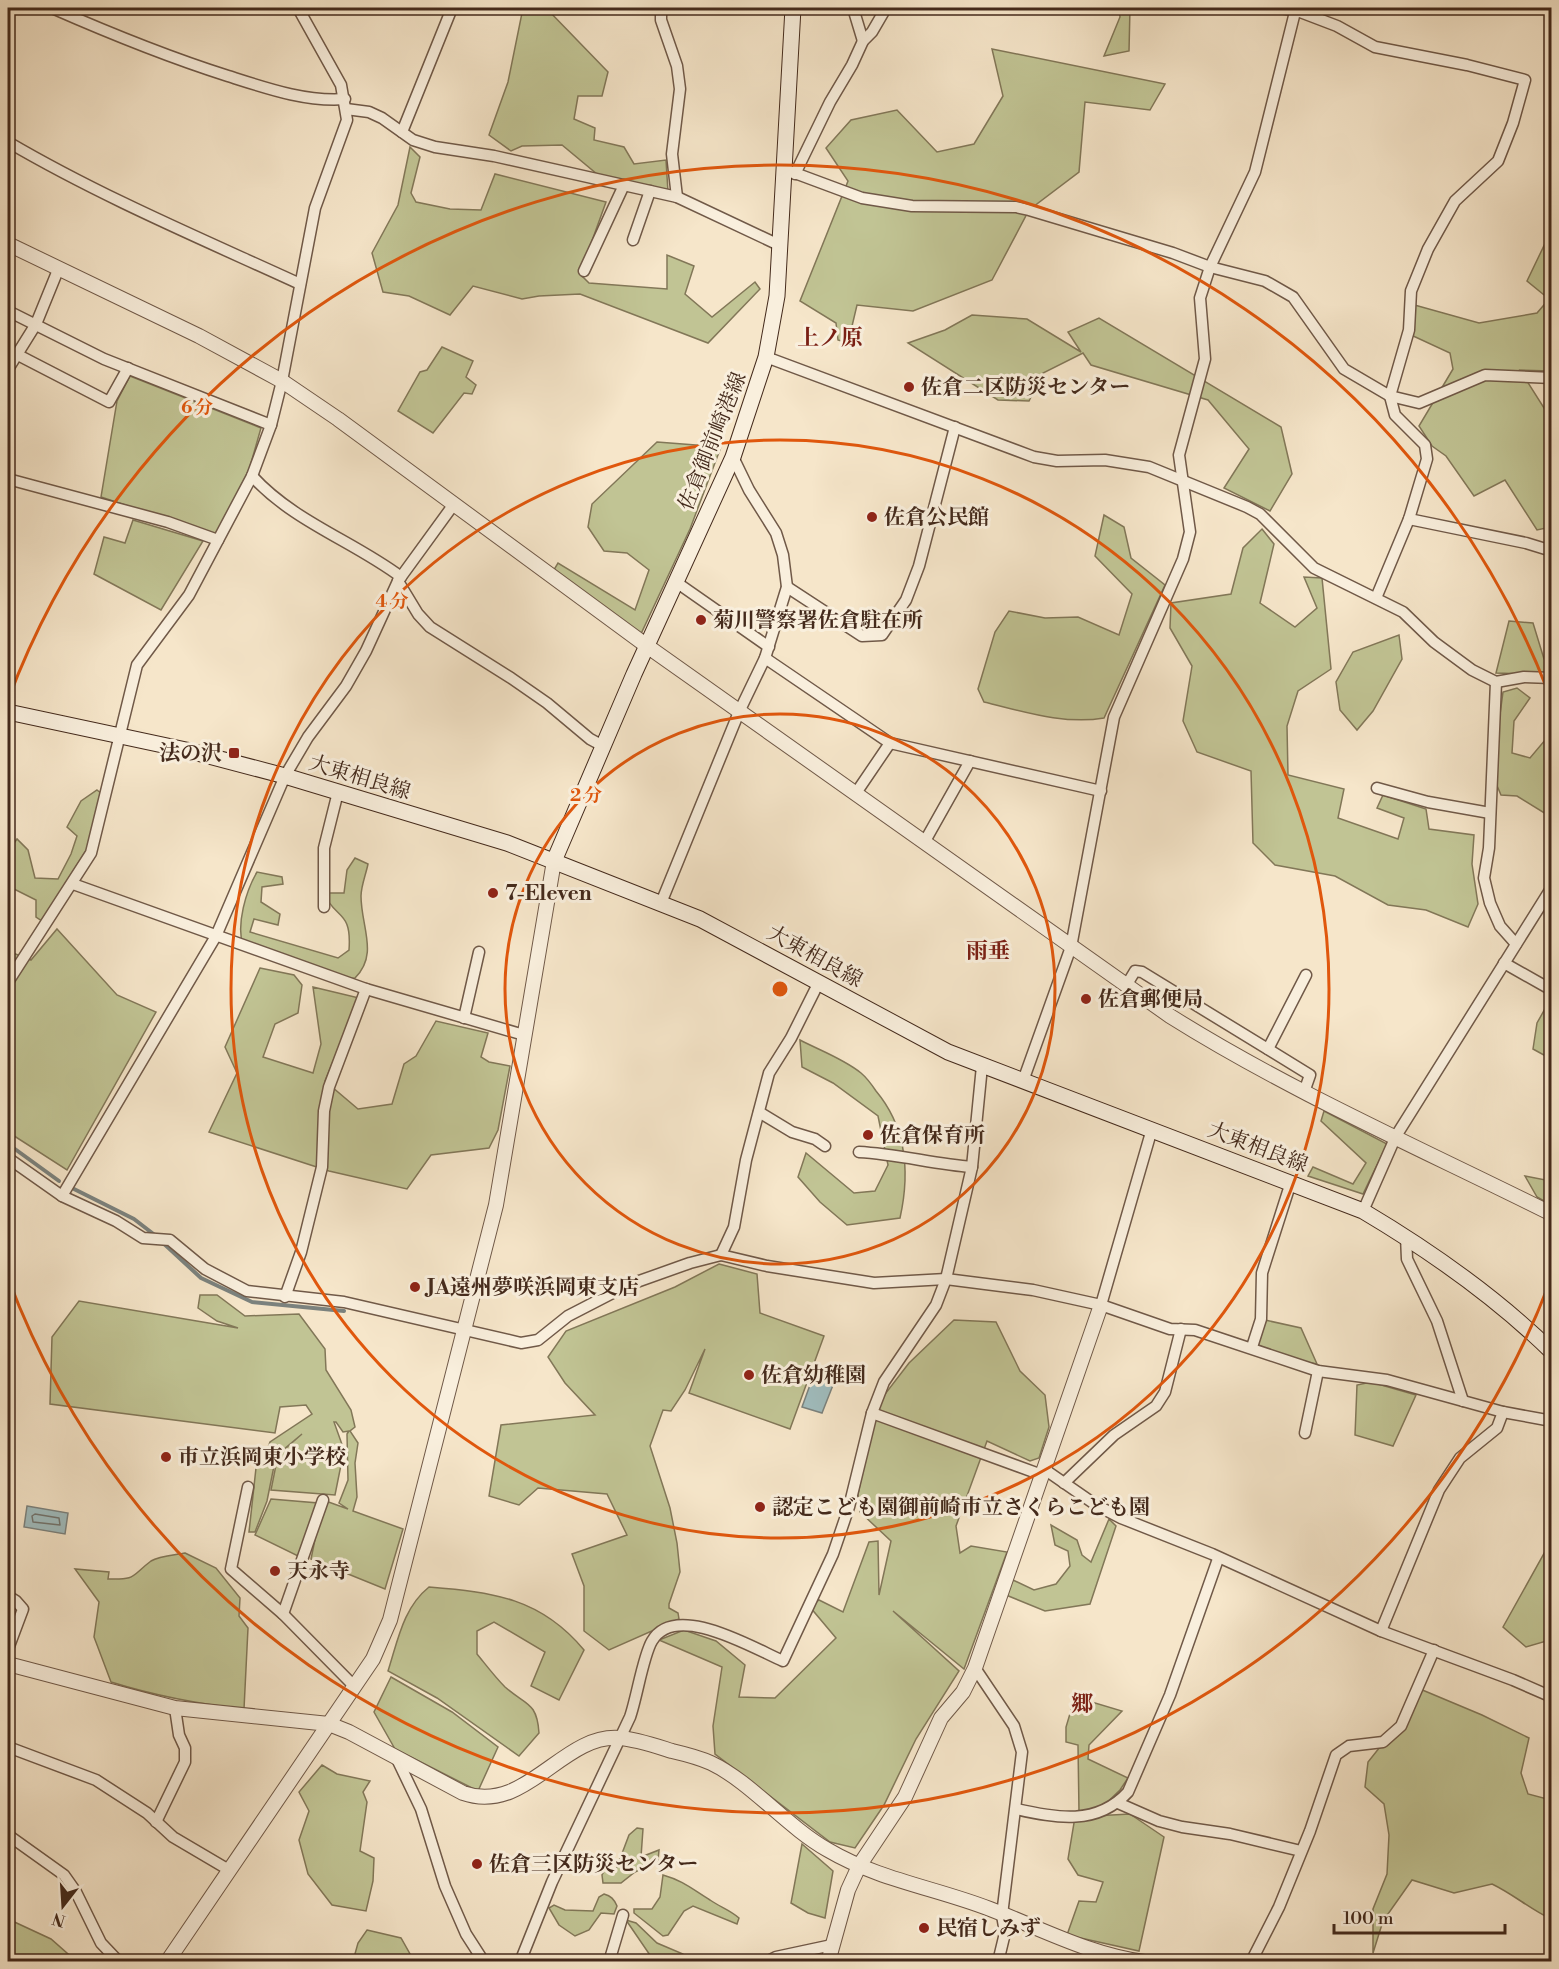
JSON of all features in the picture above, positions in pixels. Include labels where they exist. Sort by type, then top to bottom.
[{"type":"main road","name":"佐倉御前崎港線","points":[[554,861],[647,646],[733,457],[766,357],[777,296],[779,245],[789,172],[793,8]]},
{"type":"main road","name":"大東相良線","points":[[8,712],[285,776],[507,843],[661,903],[742,940],[948,1052],[1363,1211],[1406,1236],[1468,1279],[1518,1320],[1551,1352]]},
{"type":"street","points":[[52,8],[190,64],[268,89],[345,104],[369,112],[382,118],[413,140],[435,147],[494,156],[677,197],[779,245]]},
{"type":"street","points":[[8,982],[91,853],[137,665],[189,595],[252,476],[271,425],[282,381],[315,208],[347,120],[341,85],[298,8]]},
{"type":"street","points":[[402,132],[452,8]]},
{"type":"street","points":[[661,8],[661,20],[677,66],[681,88],[672,154],[677,197]]},
{"type":"street","points":[[854,8],[863,41]]},
{"type":"street","points":[[886,8],[863,41],[789,172],[862,198],[892,202],[1023,209],[1173,253],[1210,267],[1265,281],[1293,297],[1344,369],[1390,396],[1419,403],[1485,375],[1551,378]]},
{"type":"street","points":[[1279,8],[1296,9],[1337,26],[1374,46],[1467,65],[1525,80],[1514,123],[1498,161],[1455,201],[1428,249],[1411,291],[1409,330],[1390,396],[1395,415],[1425,445],[1427,459],[1409,519],[1376,598]]},
{"type":"street","points":[[1023,1081],[1071,947],[1114,717],[1183,559],[1190,532],[1180,479],[1179,455],[1205,359],[1200,298],[1210,267],[1255,172],[1296,9]]},
{"type":"street","points":[[8,142],[55,170],[300,284]]},
{"type":"street","points":[[584,271],[624,185]]},
{"type":"street","points":[[633,240],[650,191]]},
{"type":"street","points":[[8,244],[199,336],[282,381],[739,712],[925,841],[1126,986],[1218,1047],[1551,1214]]},
{"type":"street","points":[[8,369],[36,324],[58,270]]},
{"type":"street","points":[[8,311],[128,368],[271,425]]},
{"type":"street","points":[[18,355],[109,402],[128,368]]},
{"type":"street","points":[[766,357],[1034,457],[1057,461],[1105,460],[1149,467],[1180,479],[1260,514],[1314,568],[1403,612],[1434,642],[1472,670],[1496,682],[1524,677],[1551,678]]},
{"type":"street","points":[[787,587],[862,636],[882,635],[906,600],[919,566],[955,427]]},
{"type":"street","points":[[661,903],[739,712],[765,658],[787,587],[783,555],[776,533],[749,490],[733,457]]},
{"type":"street","points":[[252,476],[315,527],[380,561],[400,579],[418,614],[430,627],[511,678],[590,739],[603,746]]},
{"type":"street","points":[[8,478],[168,522],[218,540]]},
{"type":"street","points":[[62,1196],[216,936],[285,776],[308,737],[346,686],[366,651],[400,579],[454,504]]},
{"type":"street","points":[[1409,519],[1526,543],[1551,551]]},
{"type":"street","points":[[676,582],[769,647]]},
{"type":"street","points":[[765,658],[890,744],[1101,791]]},
{"type":"street","points":[[1496,682],[1490,813],[1484,878],[1490,903],[1500,926],[1516,944]]},
{"type":"street","points":[[856,793],[890,744]]},
{"type":"street","points":[[925,841],[970,761]]},
{"type":"street","points":[[1377,788],[1428,802],[1490,813]]},
{"type":"street","points":[[324,908],[324,848],[338,792]]},
{"type":"street","points":[[167,1962],[373,1659],[390,1620],[498,1196],[554,861]]},
{"type":"street","points":[[73,884],[366,989],[524,1035]]},
{"type":"street","points":[[1363,1211],[1396,1136],[1551,887]]},
{"type":"street","points":[[464,1018],[479,952]]},
{"type":"street","points":[[1504,963],[1550,989],[1551,985]]},
{"type":"street","points":[[1126,986],[1135,971],[1142,972],[1310,1075],[1304,1092]]},
{"type":"street","points":[[1268,1049],[1306,975]]},
{"type":"street","points":[[721,1255],[734,1227],[746,1160],[769,1073],[791,1038],[819,982]]},
{"type":"street","points":[[285,1297],[301,1252],[322,1167],[324,1111],[329,1087],[366,989]]},
{"type":"street","points":[[520,1962],[552,1882],[639,1692],[650,1643],[655,1636],[680,1624],[690,1623],[713,1630],[783,1661],[833,1554],[849,1507],[872,1413],[884,1382],[936,1305],[946,1279],[972,1167],[982,1066]]},
{"type":"street","points":[[759,1112],[792,1132],[815,1139],[825,1146]]},
{"type":"street","points":[[828,1962],[848,1890],[859,1866],[905,1797],[941,1718],[963,1692],[975,1668],[1101,1305],[1152,1129]]},
{"type":"street","points":[[859,1152],[894,1154],[925,1163],[972,1167]]},
{"type":"street","points":[[8,1158],[62,1196],[116,1221],[143,1238],[170,1240],[206,1269],[247,1292],[344,1302],[465,1328],[521,1343],[538,1340],[568,1316],[628,1286],[690,1263],[721,1255],[767,1266],[873,1283],[946,1279],[1033,1290],[1101,1305],[1170,1329],[1196,1330],[1252,1347],[1282,1361],[1318,1371],[1387,1380],[1503,1412],[1551,1422]]},
{"type":"street","points":[[1252,1347],[1261,1319],[1262,1273],[1291,1182]]},
{"type":"street","points":[[1406,1236],[1407,1259],[1437,1321],[1463,1401]]},
{"type":"street","points":[[1064,1483],[1114,1435],[1156,1406],[1165,1392],[1181,1329]]},
{"type":"street","points":[[1305,1433],[1318,1371]]},
{"type":"street","points":[[1381,1631],[1439,1490],[1460,1458],[1497,1428],[1503,1412]]},
{"type":"street","points":[[872,1413],[1043,1472],[1121,1518],[1212,1554],[1218,1559],[1381,1631],[1551,1697]]},
{"type":"street","points":[[248,1487],[231,1569],[283,1614],[354,1686]]},
{"type":"street","points":[[283,1614],[323,1500]]},
{"type":"street","points":[[1016,1809],[1060,1818],[1106,1810],[1118,1803],[1128,1792],[1170,1695],[1218,1559]]},
{"type":"street","points":[[8,1596],[21,1605],[23,1610],[8,1649]]},
{"type":"street","points":[[1251,1962],[1279,1907],[1336,1755],[1348,1746],[1374,1745],[1392,1736],[1401,1726],[1434,1650]]},
{"type":"street","points":[[8,1664],[175,1708],[329,1724],[479,1798],[497,1797],[515,1789],[591,1743],[618,1738],[711,1763],[827,1850],[859,1866],[1002,1915],[1072,1944],[1115,1958],[1144,1962]]},
{"type":"street","points":[[975,1668],[1015,1728],[1022,1752],[1002,1915],[1005,1933],[998,1962]]},
{"type":"street","points":[[156,1822],[185,1762],[185,1748],[179,1735],[175,1708]]},
{"type":"street","points":[[8,1747],[96,1780],[156,1822],[173,1837],[229,1870]]},
{"type":"street","points":[[397,1759],[421,1809],[445,1886],[466,1934],[484,1962]]},
{"type":"street","points":[[1118,1803],[1159,1821],[1230,1834],[1301,1851]]},
{"type":"street","points":[[8,1835],[64,1875],[76,1892],[101,1943],[119,1962]]},
{"type":"street","points":[[609,1962],[623,1915]]},
{"type":"street","points":[[766,1962],[776,1957],[831,1945]]},
{"type":"green space","points":[[523,8],[546,8],[608,72],[602,96],[578,96],[574,119],[595,128],[594,140],[624,147],[634,164],[666,160],[668,192],[603,179],[562,145],[522,146],[511,151],[489,135],[508,82]]},
{"type":"green space","points":[[1112,8],[1130,8],[1129,51],[1104,56],[1120,17],[1119,10]]},
{"type":"green space","points":[[992,49],[1165,84],[1150,110],[1085,102],[1079,172],[1029,210],[992,280],[913,311],[857,305],[848,343],[838,340],[836,323],[800,301],[848,181],[826,148],[851,120],[897,110],[937,152],[974,144],[1003,96]]},
{"type":"green space","points":[[410,147],[420,157],[411,193],[416,202],[450,209],[481,210],[495,174],[606,202],[580,274],[589,283],[667,289],[667,255],[694,266],[685,294],[712,317],[755,282],[760,289],[708,343],[580,294],[522,299],[473,286],[450,315],[409,296],[383,292],[372,253],[398,205]]},
{"type":"green space","points":[[1551,231],[1551,371],[1520,370],[1551,419],[1551,527],[1537,530],[1505,480],[1474,496],[1446,456],[1432,446],[1419,426],[1453,369],[1450,353],[1411,335],[1411,304],[1479,323],[1537,313],[1549,299],[1527,281]]},
{"type":"green space","points":[[972,315],[1027,319],[1081,352],[1068,332],[1099,318],[1281,427],[1292,474],[1270,511],[1224,488],[1249,449],[1208,400],[1091,365],[1083,353],[1043,373],[1029,401],[998,400],[908,343],[945,330]]},
{"type":"green space","points":[[442,347],[473,361],[466,377],[476,385],[472,394],[464,393],[433,433],[398,411],[420,372],[427,370]]},
{"type":"green space","points":[[130,376],[261,428],[249,470],[216,535],[101,497],[117,401]]},
{"type":"green space","points":[[657,442],[721,447],[690,529],[639,638],[552,573],[558,563],[635,610],[649,570],[627,553],[604,551],[588,527],[592,504]]},
{"type":"green space","points":[[1104,515],[1124,527],[1131,558],[1165,585],[1104,718],[1074,720],[1058,718],[984,702],[978,689],[995,632],[1009,611],[1045,618],[1078,617],[1119,635],[1132,594],[1095,556]]},
{"type":"green space","points":[[133,520],[203,541],[161,610],[94,574],[104,537],[125,543]]},
{"type":"green space","points":[[1262,529],[1274,544],[1260,603],[1295,627],[1317,608],[1304,577],[1322,578],[1331,669],[1298,691],[1287,726],[1288,775],[1344,789],[1338,818],[1398,839],[1404,818],[1377,808],[1383,795],[1426,809],[1429,829],[1474,835],[1472,864],[1478,904],[1468,927],[1426,910],[1388,905],[1335,876],[1275,865],[1253,843],[1251,771],[1197,752],[1183,721],[1192,666],[1170,628],[1171,603],[1231,594],[1243,548]]},
{"type":"green space","points":[[1509,621],[1533,623],[1544,659],[1551,661],[1551,675],[1496,673]]},
{"type":"green space","points":[[1399,635],[1402,659],[1373,711],[1357,730],[1340,710],[1336,682],[1353,652]]},
{"type":"green space","points":[[1517,688],[1530,698],[1514,721],[1512,753],[1530,758],[1551,733],[1551,808],[1546,814],[1517,796],[1501,795],[1492,774],[1503,692]]},
{"type":"green space","points":[[97,790],[102,794],[87,849],[42,921],[36,917],[36,900],[8,886],[9,850],[17,839],[28,850],[35,878],[58,879],[77,836],[67,827],[81,801]]},
{"type":"green space","points":[[355,858],[368,864],[361,896],[367,940],[366,959],[355,978],[338,980],[243,946],[241,918],[249,888],[257,872],[282,877],[283,884],[262,887],[261,902],[280,914],[278,925],[254,919],[250,932],[338,958],[349,950],[348,928],[345,921],[328,902],[324,893],[344,893],[347,870]]},
{"type":"green space","points":[[57,929],[117,995],[156,1012],[67,1170],[8,1132],[8,951],[31,960]]},
{"type":"green space","points":[[260,968],[294,975],[302,985],[298,1013],[275,1024],[263,1057],[313,1073],[321,1044],[313,987],[359,998],[325,1081],[358,1109],[392,1104],[404,1064],[416,1056],[436,1021],[488,1033],[481,1057],[489,1062],[510,1066],[498,1130],[489,1148],[431,1155],[407,1189],[329,1171],[209,1132],[237,1073],[225,1047]]},
{"type":"green space","points":[[1546,1007],[1551,1009],[1551,1059],[1533,1049],[1537,1023]]},
{"type":"green space","points":[[800,1040],[839,1059],[861,1073],[886,1105],[900,1136],[905,1168],[900,1218],[847,1225],[820,1202],[798,1177],[806,1153],[854,1193],[875,1191],[888,1165],[878,1116],[833,1083],[802,1067]]},
{"type":"green space","points":[[1324,1111],[1387,1144],[1363,1194],[1308,1176],[1313,1167],[1353,1184],[1366,1163],[1321,1121]]},
{"type":"green space","points":[[1525,1176],[1551,1181],[1551,1205],[1537,1197]]},
{"type":"green space","points":[[719,1264],[757,1274],[760,1313],[824,1336],[790,1429],[689,1393],[705,1349],[685,1390],[671,1411],[663,1410],[650,1446],[670,1508],[677,1543],[680,1572],[669,1608],[678,1613],[679,1619],[609,1650],[584,1631],[584,1586],[572,1554],[627,1535],[607,1494],[538,1488],[519,1505],[489,1496],[501,1425],[595,1415],[565,1383],[548,1357],[566,1331],[675,1287]]},
{"type":"green space","points":[[200,1295],[217,1295],[245,1316],[299,1314],[325,1349],[326,1370],[351,1410],[355,1427],[350,1431],[358,1443],[355,1463],[357,1497],[353,1511],[403,1529],[385,1589],[311,1559],[323,1500],[348,1509],[339,1503],[348,1480],[347,1434],[349,1431],[343,1432],[336,1422],[334,1422],[344,1450],[335,1495],[271,1490],[278,1455],[302,1434],[276,1456],[267,1501],[255,1532],[249,1532],[256,1468],[261,1467],[270,1442],[312,1414],[306,1405],[280,1407],[275,1433],[50,1404],[52,1337],[79,1301],[238,1328],[217,1321],[198,1308]]},
{"type":"green space","points":[[954,1320],[996,1322],[1020,1371],[1045,1395],[1049,1427],[1039,1458],[1030,1461],[987,1441],[956,1526],[960,1553],[971,1546],[1007,1552],[964,1669],[893,1611],[959,1671],[916,1739],[884,1805],[855,1848],[830,1842],[715,1754],[713,1726],[722,1667],[659,1640],[684,1630],[716,1641],[745,1665],[739,1697],[775,1698],[836,1638],[810,1607],[819,1600],[843,1612],[869,1542],[878,1541],[879,1595],[891,1541],[860,1512],[858,1494],[871,1430],[882,1398],[909,1363]]},
{"type":"green space","points":[[1265,1320],[1301,1328],[1317,1364],[1288,1359],[1256,1344]]},
{"type":"green space","points":[[1371,1382],[1416,1395],[1393,1446],[1355,1435],[1357,1385]]},
{"type":"green space","points":[[271,1499],[318,1503],[298,1556],[255,1535]]},
{"type":"green space","points":[[1109,1519],[1116,1526],[1090,1604],[1045,1611],[1006,1595],[1013,1580],[1034,1590],[1056,1584],[1070,1566],[1068,1551],[1055,1545],[1051,1525],[1077,1540],[1082,1555],[1091,1562]]},
{"type":"green space","points":[[1551,1541],[1550,1640],[1526,1647],[1503,1627]]},
{"type":"green space","points":[[185,1553],[216,1568],[240,1598],[239,1616],[248,1628],[244,1709],[177,1699],[111,1682],[94,1637],[99,1602],[75,1569],[109,1572],[108,1579],[124,1579],[133,1576],[154,1559]]},
{"type":"green space","points":[[429,1587],[495,1595],[514,1601],[551,1619],[584,1650],[559,1700],[531,1686],[545,1652],[494,1622],[477,1631],[477,1654],[501,1683],[529,1705],[536,1715],[539,1733],[519,1756],[437,1698],[388,1671],[407,1615],[420,1595]]},
{"type":"green space","points":[[391,1677],[452,1712],[498,1747],[478,1791],[395,1749],[374,1712]]},
{"type":"green space","points":[[1420,1689],[1529,1738],[1521,1773],[1528,1794],[1551,1800],[1551,1919],[1492,1884],[1454,1893],[1412,1880],[1383,1921],[1373,1953],[1373,1909],[1387,1874],[1389,1835],[1384,1804],[1365,1787],[1368,1762],[1407,1713]]},
{"type":"green space","points":[[1075,1697],[1122,1711],[1089,1745],[1088,1759],[1128,1778],[1120,1790],[1098,1811],[1079,1812],[1078,1745],[1066,1742],[1066,1727]]},
{"type":"green space","points":[[322,1765],[337,1774],[370,1781],[363,1792],[367,1802],[360,1851],[374,1858],[373,1881],[366,1911],[332,1905],[308,1874],[299,1840],[309,1811],[299,1792]]},
{"type":"green space","points":[[1130,1814],[1164,1837],[1139,1951],[1067,1935],[1079,1901],[1096,1902],[1103,1882],[1078,1875],[1068,1859],[1075,1817]]},
{"type":"green space","points":[[637,1828],[643,1829],[641,1857],[659,1850],[658,1861],[635,1872],[621,1883],[603,1883],[602,1875],[607,1866],[615,1872],[629,1835]]},
{"type":"green space","points":[[802,1844],[833,1871],[825,1918],[808,1913],[791,1903]]},
{"type":"green space","points":[[663,1875],[682,1883],[732,1913],[739,1918],[737,1924],[693,1906],[684,1911],[668,1935],[663,1936],[634,1913],[634,1909],[652,1909],[660,1897]]},
{"type":"green space","points":[[604,1894],[610,1897],[617,1906],[614,1914],[601,1913],[589,1930],[575,1936],[559,1925],[549,1908],[554,1905],[565,1910],[593,1911],[599,1897]]},
{"type":"green space","points":[[8,1919],[51,1939],[76,1961],[14,1961],[8,1952]]},
{"type":"green space","points":[[626,1920],[636,1923],[657,1943],[683,1954],[685,1961],[654,1961]]},
{"type":"green space","points":[[367,1930],[401,1938],[414,1961],[353,1961],[358,1943]]},
{"type":"water","points":[[814,1374],[835,1380],[822,1413],[802,1407]]},
{"type":"water","points":[[27,1506],[68,1513],[65,1534],[24,1527]]},
{"type":"waterway","points":[[8,1144],[59,1181]]},
{"type":"waterway","points":[[74,1189],[134,1219],[156,1236]]},
{"type":"waterway","points":[[161,1241],[201,1278],[252,1302],[344,1311]]},
{"type":"place","name":"佐倉二区防災センター","points":[[909,387]]},
{"type":"place","name":"佐倉公民館","points":[[872,517]]},
{"type":"place","name":"菊川警察署佐倉駐在所","points":[[701,620]]},
{"type":"place","name":"法の沢","points":[[234,753]]},
{"type":"place","name":"7-Eleven","points":[[493,893]]},
{"type":"place","name":"佐倉郵便局","points":[[1086,999]]},
{"type":"place","name":"佐倉保育所","points":[[868,1135]]},
{"type":"place","name":"JA遠州夢咲浜岡東支店","points":[[415,1287]]},
{"type":"place","name":"佐倉幼稚園","points":[[749,1375]]},
{"type":"place","name":"市立浜岡東小学校","points":[[166,1457]]},
{"type":"place","name":"認定こども園御前崎市立さくらこども園","points":[[760,1507]]},
{"type":"place","name":"天永寺","points":[[275,1571]]},
{"type":"place","name":"佐倉三区防災センター","points":[[477,1864]]},
{"type":"place","name":"民宿しみず","points":[[924,1928]]},
{"type":"district","name":"上ノ原","points":[[830,337]]},
{"type":"district","name":"雨垂","points":[[988,950]]},
{"type":"district","name":"郷","points":[[1082,1703]]}]
